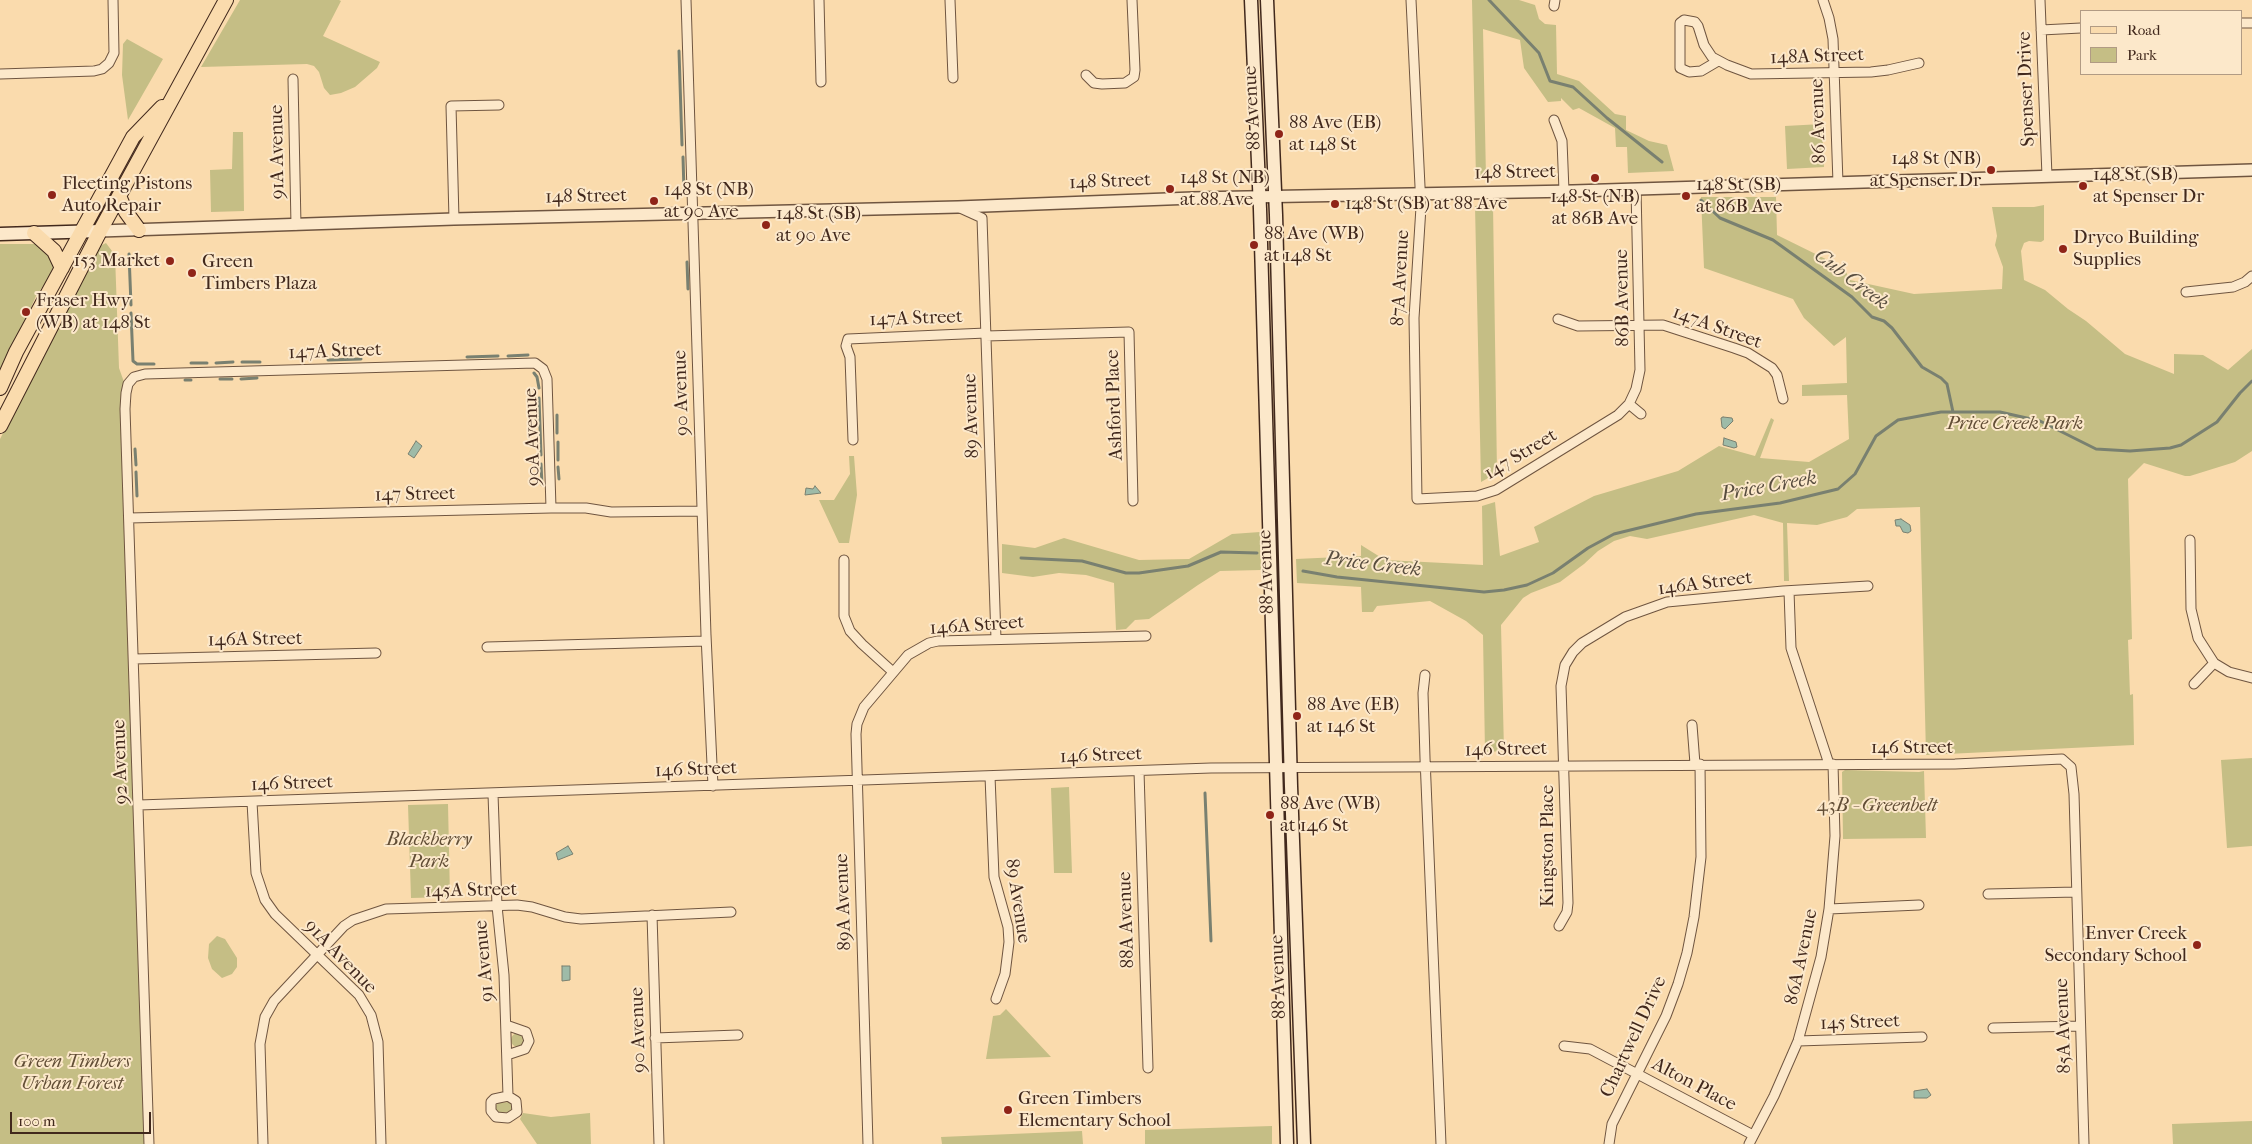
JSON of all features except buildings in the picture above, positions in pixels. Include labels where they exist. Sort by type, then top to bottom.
[{"type":"main road","points":[[0,426],[100,231],[226,0]]},
{"type":"main road","name":"88 Avenue","points":[[1251,0],[1260,197],[1287,1144]]},
{"type":"main road","name":"88 Avenue","points":[[1267,0],[1276,197],[1291,768],[1304,1144]]},
{"type":"main road","points":[[0,388],[16,352],[133,137],[175,94]]},
{"type":"main road","points":[[119,196],[126,212],[139,230]]},
{"type":"main road","name":"148 Street","points":[[0,234],[100,231]]},
{"type":"main road","points":[[34,233],[54,251],[62,268]]},
{"type":"street","points":[[0,74],[94,71],[102,69],[109,63],[114,53],[113,0]]},
{"type":"street","name":"90 Avenue","points":[[686,0],[706,641],[713,786]]},
{"type":"street","points":[[819,0],[821,82]]},
{"type":"street","points":[[950,0],[953,78]]},
{"type":"street","points":[[1086,75],[1094,83],[1102,84],[1125,83],[1134,77],[1132,0]]},
{"type":"street","name":"87A Avenue","points":[[1411,0],[1421,209],[1414,339],[1417,498]]},
{"type":"street","name":"86 Avenue","points":[[1823,0],[1831,29],[1838,183]]},
{"type":"street","name":"Spenser Drive","points":[[2040,0],[2047,176]]},
{"type":"street","points":[[1684,20],[1695,22],[1704,45],[1712,57],[1718,61],[1701,71],[1683,71],[1679,65],[1680,23],[1684,20]]},
{"type":"street","points":[[2042,30],[2080,28]]},
{"type":"street","name":"148A Street","points":[[1718,61],[1751,74],[1888,70],[1918,63]]},
{"type":"street","name":"91A Avenue","points":[[293,79],[296,225]]},
{"type":"street","points":[[454,219],[451,106],[499,105]]},
{"type":"street","points":[[1554,120],[1562,141],[1564,191]]},
{"type":"street","name":"148 Street","points":[[100,231],[454,219],[958,207],[1260,197],[1420,195],[2252,170]]},
{"type":"street","name":"86B Avenue","points":[[1629,404],[1640,375],[1636,189]]},
{"type":"street","name":"89 Avenue","points":[[958,207],[982,218],[996,639]]},
{"type":"street","points":[[2186,292],[2233,287],[2245,282],[2252,276]]},
{"type":"street","name":"147A Street","points":[[1558,319],[1578,326],[1663,325],[1748,353],[1765,362],[1777,375],[1782,399]]},
{"type":"street","name":"Ashford Place","points":[[986,335],[1129,332],[1134,501]]},
{"type":"street","name":"147A Street","points":[[853,440],[850,357],[846,346],[848,339],[986,335]]},
{"type":"street","name":"147A Street","points":[[131,380],[145,374],[529,363],[541,366]]},
{"type":"street","name":"90A Avenue","points":[[541,366],[548,379],[551,508]]},
{"type":"street","name":"92 Avenue","points":[[131,380],[125,397],[149,1144]]},
{"type":"street","points":[[1629,404],[1641,414]]},
{"type":"street","name":"147 Street","points":[[1417,498],[1470,497],[1491,492],[1618,415],[1629,404]]},
{"type":"street","name":"147 Street","points":[[129,518],[551,508],[586,508],[611,512],[702,511]]},
{"type":"street","points":[[2190,540],[2191,609],[2194,626],[2203,648],[2214,663],[2229,672],[2252,678]]},
{"type":"street","points":[[844,560],[844,616],[850,631],[893,672]]},
{"type":"street","name":"146A Street","points":[[1565,665],[1572,652],[1582,643],[1620,620],[1645,608],[1686,600],[1868,586]]},
{"type":"street","name":"86A Avenue","points":[[1751,1140],[1774,1096],[1798,1042],[1821,957],[1829,909],[1835,836],[1831,764],[1791,648],[1789,591]]},
{"type":"street","name":"146A Street","points":[[893,672],[914,650],[929,643],[996,639],[1146,636]]},
{"type":"street","points":[[487,647],[706,641]]},
{"type":"street","name":"146A Street","points":[[134,659],[376,653]]},
{"type":"street","points":[[2194,684],[2214,663]]},
{"type":"street","name":"Kingston Place","points":[[1559,926],[1568,903],[1561,686],[1565,665]]},
{"type":"street","name":"89A Avenue","points":[[868,1144],[856,734],[864,707],[893,672]]},
{"type":"street","points":[[1425,675],[1423,693],[1442,1144]]},
{"type":"street","points":[[1692,725],[1698,764]]},
{"type":"street","name":"146 Street","points":[[139,805],[1139,771],[1564,765],[1955,764],[2056,758],[2065,760]]},
{"type":"street","name":"85A Avenue","points":[[2065,760],[2071,767],[2072,779],[2084,1144]]},
{"type":"street","name":"Chartwell Drive","points":[[1609,1144],[1612,1124],[1659,1031],[1678,984],[1691,935],[1701,857],[1698,764]]},
{"type":"street","name":"88A Avenue","points":[[1139,771],[1148,1068]]},
{"type":"street","name":"89 Avenue","points":[[990,776],[994,877],[1008,927],[1009,942],[1005,974],[996,1000]]},
{"type":"street","name":"91 Avenue","points":[[493,794],[497,906],[504,975],[508,1096]]},
{"type":"street","name":"91A Avenue","points":[[252,802],[256,873],[261,892],[275,914],[358,995],[374,1022],[378,1049],[381,1144]]},
{"type":"street","points":[[1988,894],[2076,892]]},
{"type":"street","points":[[1829,909],[1919,904]]},
{"type":"street","name":"145A Street","points":[[263,1144],[260,1044],[265,1017],[274,1000],[344,926],[364,915],[386,909],[525,905],[566,917],[581,919],[731,912]]},
{"type":"street","name":"90 Avenue","points":[[652,915],[658,1144]]},
{"type":"street","points":[[506,1026],[526,1032],[529,1041],[525,1049],[507,1055]]},
{"type":"street","points":[[1993,1028],[2080,1026]]},
{"type":"street","points":[[655,1038],[738,1035]]},
{"type":"street","name":"145 Street","points":[[1798,1042],[1922,1037]]},
{"type":"street","name":"Alton Place","points":[[1564,1046],[1590,1049],[1638,1073],[1751,1140]]},
{"type":"green space","points":[[240,0],[339,0],[341,1],[323,36],[380,62],[377,68],[355,87],[330,95],[324,88],[319,72],[314,66],[307,64],[201,67]]},
{"type":"green space","points":[[1472,0],[1519,0],[1535,5],[1539,19],[1545,24],[1556,25],[1557,74],[1579,81],[1615,114],[1626,116],[1626,130],[1649,141],[1667,145],[1674,171],[1628,173],[1627,147],[1616,147],[1615,128],[1579,108],[1573,110],[1561,98],[1561,101],[1548,102],[1524,68],[1520,40],[1483,29],[1486,178],[1476,178]]},
{"type":"green space","points":[[127,39],[163,59],[128,120],[122,75],[123,44]]},
{"type":"green space","points":[[1822,124],[1824,167],[1787,169],[1785,126]]},
{"type":"green space","points":[[233,132],[243,132],[244,211],[211,212],[210,170],[232,169]]},
{"type":"green space","name":"Price Creek Park","points":[[1701,197],[1776,197],[1777,235],[1844,268],[1850,280],[1914,294],[2002,289],[2003,267],[1995,245],[1997,236],[1992,207],[2034,207],[2044,205],[2044,240],[2041,242],[2029,241],[2024,243],[2021,251],[2024,280],[2045,290],[2125,354],[2174,374],[2174,354],[2203,355],[2228,370],[2252,349],[2252,451],[2235,462],[2190,476],[2144,463],[2128,479],[2132,639],[2128,640],[2130,695],[2133,694],[2134,745],[1926,755],[1920,507],[1857,509],[1847,517],[1817,525],[1787,523],[1789,581],[1784,581],[1783,523],[1754,515],[1647,539],[1630,536],[1614,541],[1598,551],[1560,582],[1523,598],[1501,625],[1504,751],[1485,752],[1483,635],[1466,621],[1430,601],[1377,606],[1373,612],[1362,612],[1361,587],[1297,583],[1296,559],[1361,556],[1361,545],[1385,560],[1483,565],[1482,506],[1495,502],[1500,556],[1539,542],[1534,527],[1594,496],[1678,471],[1719,446],[1755,456],[1771,418],[1774,420],[1760,458],[1809,462],[1849,439],[1847,395],[1802,396],[1802,385],[1847,383],[1846,337],[1834,346],[1804,318],[1793,299],[1704,268]]},
{"type":"green space","points":[[1493,205],[1497,473],[1481,482],[1475,206]]},
{"type":"green space","name":"Green Timbers Urban Forest","points":[[106,243],[115,255],[119,368],[124,382],[121,396],[121,416],[145,1144],[0,1144],[0,439],[100,246]]},
{"type":"green space","points":[[0,244],[37,244],[45,248],[54,267],[51,275],[36,296],[0,377]]},
{"type":"green space","points":[[849,456],[854,456],[857,495],[849,543],[839,543],[819,500],[834,500],[850,474]]},
{"type":"green space","points":[[1260,532],[1261,570],[1220,571],[1149,619],[1135,620],[1126,629],[1116,630],[1114,583],[1086,575],[1059,573],[1033,577],[1002,573],[1002,544],[1035,548],[1064,538],[1139,560],[1189,559],[1232,534]]},
{"type":"green space","points":[[2252,758],[2252,846],[2227,848],[2221,760]]},
{"type":"green space","name":"43B - Greenbelt","points":[[1845,770],[1924,771],[1926,838],[1843,839],[1842,772]]},
{"type":"green space","points":[[1069,787],[1072,873],[1054,873],[1051,788]]},
{"type":"green space","name":"Blackberry Park","points":[[448,804],[450,897],[411,898],[408,805]]},
{"type":"green space","points":[[217,936],[225,939],[237,958],[237,967],[232,974],[222,978],[212,969],[208,958],[209,944]]},
{"type":"green space","points":[[1006,1009],[1051,1057],[986,1059],[993,1016],[1000,1015]]},
{"type":"green space","points":[[518,1033],[523,1035],[525,1040],[523,1045],[518,1047],[513,1045],[511,1040],[513,1035]]},
{"type":"green space","points":[[509,1102],[512,1105],[511,1112],[500,1113],[496,1111],[495,1107],[498,1103]]},
{"type":"green space","points":[[523,1113],[551,1117],[590,1113],[591,1144],[537,1144],[520,1119]]},
{"type":"green space","points":[[2252,1121],[2252,1144],[2173,1144],[2172,1124]]},
{"type":"green space","points":[[1272,1126],[1272,1144],[1145,1144],[1145,1130]]},
{"type":"green space","points":[[1082,1131],[1083,1144],[942,1144],[941,1137]]},
{"type":"shaded area","points":[[1721,418],[1732,418],[1733,421],[1725,429],[1722,427]]},
{"type":"shaded area","points":[[1724,438],[1736,442],[1737,447],[1723,445]]},
{"type":"shaded area","points":[[416,441],[422,446],[414,458],[408,454]]},
{"type":"shaded area","points":[[815,486],[821,493],[805,495],[806,488],[813,489]]},
{"type":"shaded area","points":[[1901,519],[1910,525],[1911,531],[1908,533],[1903,532],[1900,526],[1896,526],[1895,520]]},
{"type":"shaded area","points":[[568,846],[573,854],[558,860],[556,853]]},
{"type":"shaded area","points":[[562,966],[570,966],[570,980],[562,981]]},
{"type":"shaded area","points":[[1927,1089],[1931,1095],[1927,1098],[1914,1098],[1914,1091]]},
{"type":"waterway","name":"Cub Creek","points":[[1489,0],[1539,53],[1550,81],[1573,87],[1607,118],[1662,162]]},
{"type":"waterway","points":[[679,51],[682,145]]},
{"type":"waterway","points":[[683,157],[684,191]]},
{"type":"waterway","name":"Cub Creek","points":[[1701,200],[1720,218],[1773,240],[1852,297],[1872,317],[1884,321],[1892,328],[1922,367],[1941,378],[1947,384],[1953,412]]},
{"type":"waterway","points":[[129,254],[131,305]]},
{"type":"waterway","points":[[687,262],[688,289]]},
{"type":"waterway","points":[[131,313],[133,361],[137,364],[154,364]]},
{"type":"waterway","points":[[508,356],[528,355]]},
{"type":"waterway","points":[[467,357],[498,356]]},
{"type":"waterway","points":[[328,360],[361,359]]},
{"type":"waterway","points":[[216,363],[233,362]]},
{"type":"waterway","points":[[242,362],[260,362]]},
{"type":"waterway","points":[[191,363],[207,363]]},
{"type":"waterway","points":[[534,373],[537,377],[539,388]]},
{"type":"waterway","points":[[241,379],[257,378]]},
{"type":"waterway","points":[[220,379],[232,379]]},
{"type":"waterway","points":[[185,380],[191,380]]},
{"type":"waterway","name":"Price Creek","points":[[1303,571],[1337,577],[1484,592],[1504,590],[1527,585],[1553,573],[1588,548],[1614,534],[1696,514],[1780,503],[1838,489],[1855,474],[1876,436],[1898,420],[1941,412],[2000,412],[2040,421],[2096,449],[2130,451],[2170,448],[2181,445],[2217,422],[2252,381]]},
{"type":"waterway","points":[[539,398],[541,455]]},
{"type":"waterway","points":[[557,415],[557,433]]},
{"type":"waterway","points":[[558,442],[558,460]]},
{"type":"waterway","points":[[135,449],[136,465]]},
{"type":"waterway","points":[[541,464],[542,485]]},
{"type":"waterway","points":[[558,467],[559,479]]},
{"type":"waterway","points":[[136,472],[137,496]]},
{"type":"waterway","name":"Price Creek","points":[[1021,558],[1082,561],[1126,573],[1139,573],[1188,566],[1221,552],[1257,553]]},
{"type":"waterway","points":[[1205,793],[1211,941]]},
{"type":"place","name":"88 Ave (EB) at 148 St","points":[[1279,134]]},
{"type":"place","name":"148 St (NB) at Spenser Dr","points":[[1991,170]]},
{"type":"place","name":"148 St (NB) at 86B Ave","points":[[1595,178]]},
{"type":"place","name":"148 St (SB) at Spenser Dr","points":[[2083,186]]},
{"type":"place","name":"148 St (NB) at 88 Ave","points":[[1170,189]]},
{"type":"place","name":"Fleeting Pistons Auto Repair","points":[[52,195]]},
{"type":"place","name":"148 St (SB) at 86B Ave","points":[[1686,196]]},
{"type":"place","name":"148 St (NB) at 90 Ave","points":[[654,201]]},
{"type":"place","name":"148 St (SB) at 88 Ave","points":[[1335,204]]},
{"type":"place","name":"148 St (SB) at 90 Ave","points":[[766,225]]},
{"type":"place","name":"88 Ave (WB) at 148 St","points":[[1254,245]]},
{"type":"place","name":"Dryco Building Supplies","points":[[2063,249]]},
{"type":"place","name":"153 Market","points":[[170,261]]},
{"type":"place","name":"Green Timbers Plaza","points":[[192,273]]},
{"type":"place","name":"Fraser Hwy (WB) at 148 St","points":[[26,312]]},
{"type":"place","name":"88 Ave (EB) at 146 St","points":[[1297,716]]},
{"type":"place","name":"88 Ave (WB) at 146 St","points":[[1270,815]]},
{"type":"place","name":"Enver Creek Secondary School","points":[[2197,945]]},
{"type":"place","name":"Green Timbers Elementary School","points":[[1008,1110]]}]
